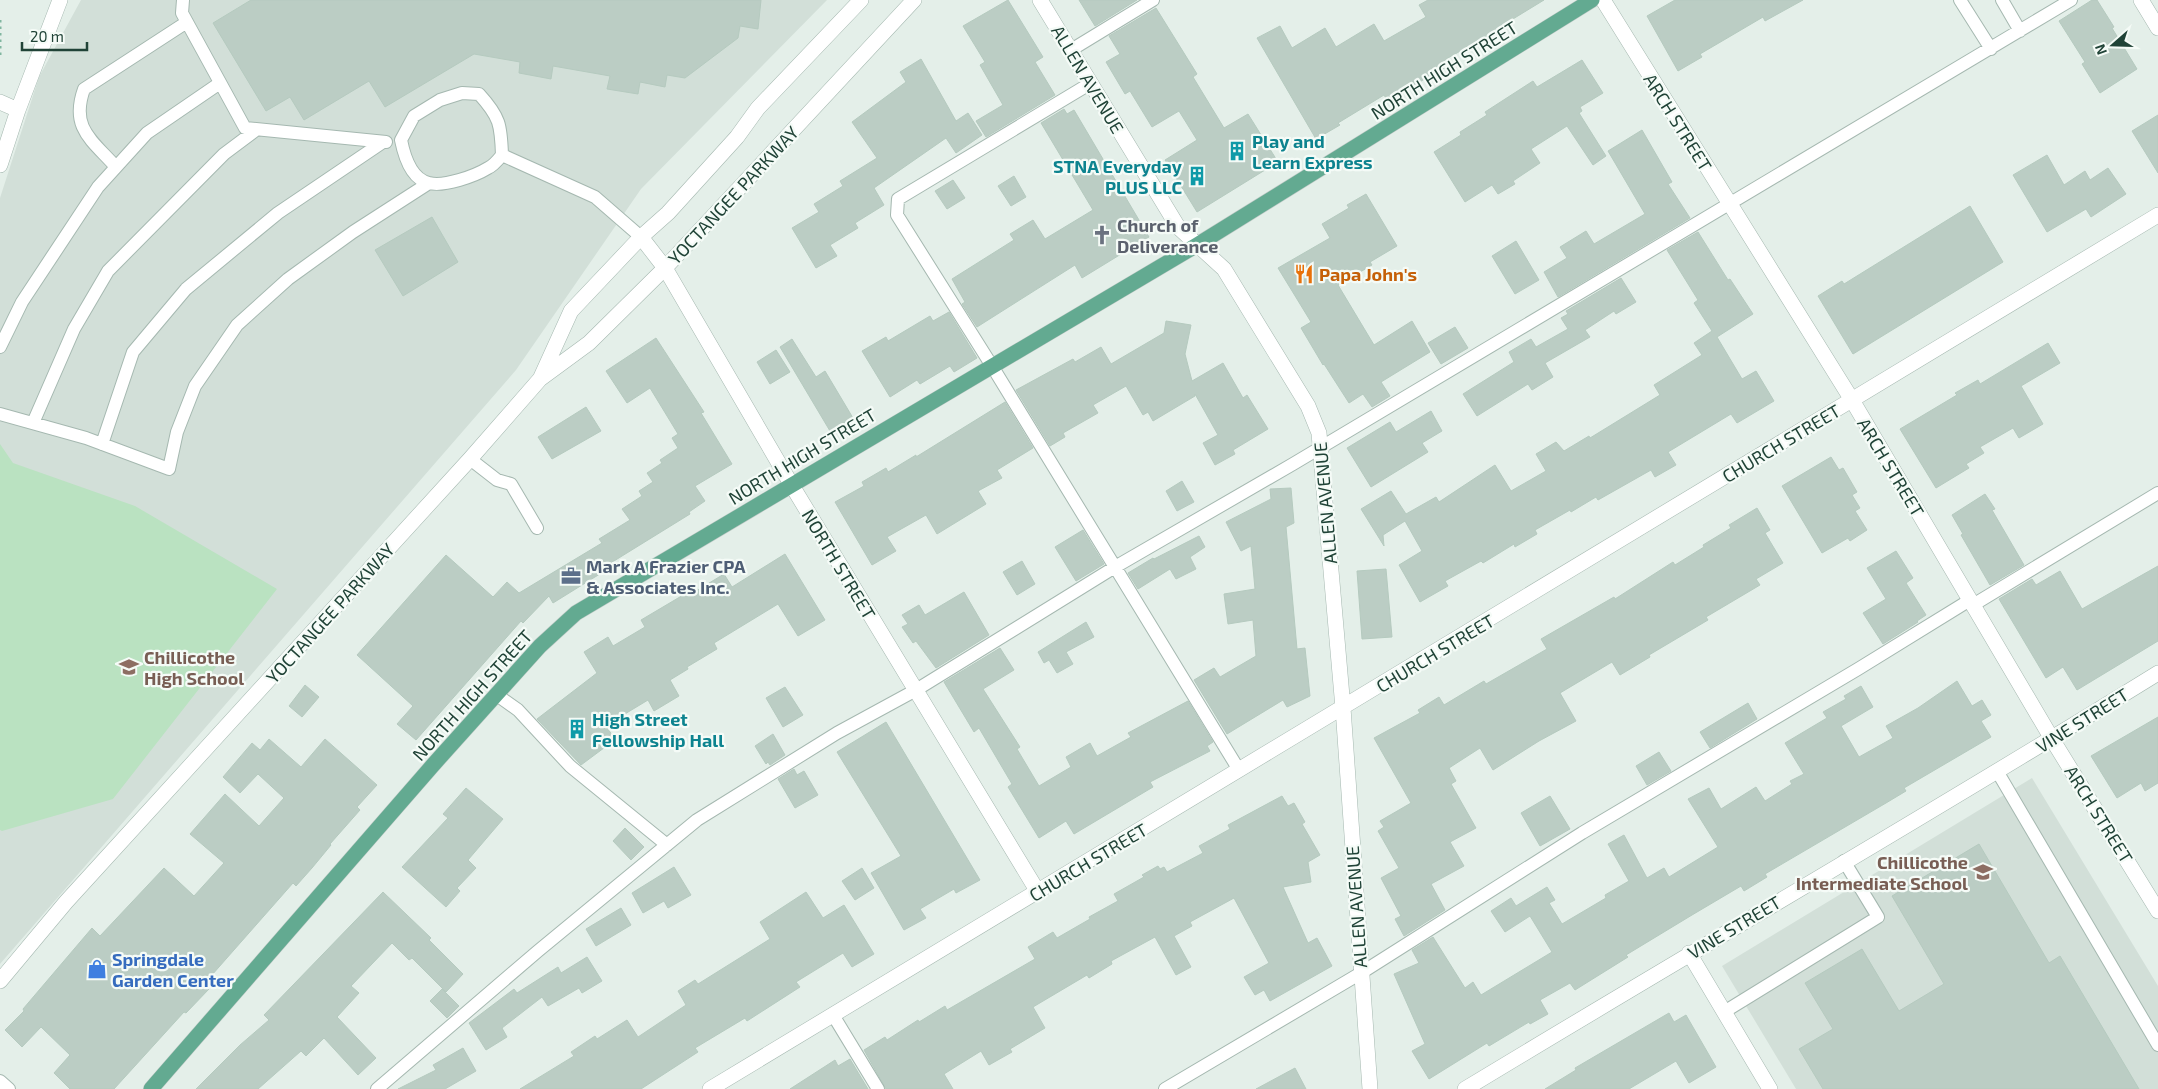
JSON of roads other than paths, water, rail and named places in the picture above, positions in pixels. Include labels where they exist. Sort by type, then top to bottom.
[{"type":"main road","name":"NORTH HIGH STREET","points":[[151,1089],[496,695],[540,646],[576,614],[791,484],[1197,245],[1592,0]]},
{"type":"street","points":[[0,165],[18,110],[60,0]]},
{"type":"street","name":"YOCTANGEE PARKWAY","points":[[540,379],[571,311],[640,237],[668,213],[738,137],[758,108],[861,0]]},
{"type":"street","name":"YOCTANGEE PARKWAY","points":[[0,981],[66,902],[470,459],[540,379],[589,344],[665,268],[914,0]]},
{"type":"street","name":"ALLEN AVENUE","points":[[1040,0],[1178,227],[1224,269],[1308,406],[1319,433],[1343,708],[1370,1089]]},
{"type":"street","name":"ARCH STREET","points":[[1602,0],[1852,400],[2052,738],[2153,892],[2158,911]]},
{"type":"street","points":[[2141,0],[2158,28]]},
{"type":"street","points":[[0,102],[18,110]]},
{"type":"street","name":"CHURCH STREET","points":[[710,1089],[2158,215]]},
{"type":"street","name":"NORTH STREET","points":[[640,237],[665,268],[791,484],[1038,892]]},
{"type":"street","name":"VINE STREET","points":[[1465,1089],[2158,673]]},
{"type":"street","points":[[1689,953],[1770,1089]]},
{"type":"lane","points":[[183,0],[182,13],[244,128],[383,142],[401,140]]},
{"type":"lane","points":[[1071,50],[1154,0]]},
{"type":"lane","points":[[1960,0],[1991,49]]},
{"type":"lane","points":[[2002,0],[2020,31]]},
{"type":"lane","points":[[377,1089],[697,820],[837,733],[916,690],[1115,568],[1991,49],[2070,0]]},
{"type":"lane","points":[[116,167],[86,133],[80,123],[78,105],[84,89],[187,22]]},
{"type":"lane","points":[[0,347],[22,302],[98,187],[147,132],[220,83]]},
{"type":"lane","points":[[1091,83],[898,199],[897,215],[992,366],[1239,770]]},
{"type":"lane","points":[[0,414],[102,444],[169,469],[177,432],[195,386],[237,325],[288,279],[331,247],[428,183],[457,181],[490,168],[502,155],[502,132],[495,112],[480,94],[462,93],[440,100],[414,116],[401,140],[406,160],[417,174],[428,183]]},
{"type":"lane","points":[[33,423],[74,329],[108,271],[224,154],[256,130]]},
{"type":"lane","points":[[102,444],[134,352],[186,289],[278,213],[383,142]]},
{"type":"lane","points":[[502,155],[595,197],[640,237]]},
{"type":"lane","points":[[470,459],[497,480],[511,484],[537,528]]},
{"type":"lane","points":[[1165,1089],[1361,973],[1582,833],[2158,493]]},
{"type":"lane","points":[[496,695],[518,710],[570,766],[667,845]]},
{"type":"lane","points":[[1997,771],[2158,1045]]},
{"type":"lane","points":[[1724,1012],[1878,917],[1844,861]]},
{"type":"lane","points":[[833,1015],[878,1089]]},
{"type":"lane","points":[[0,1081],[9,1089]]},
{"type":"place","name":"Play and Learn Express","points":[[1237,151]]},
{"type":"place","name":"STNA Everyday PLUS LLC","points":[[1197,176]]},
{"type":"place","name":"Church of Deliverance","points":[[1102,235]]},
{"type":"place","name":"Papa John's","points":[[1304,274]]},
{"type":"place","name":"Mark A Frazier CPA & Associates Inc.","points":[[571,576]]},
{"type":"place","name":"Chillicothe High School","points":[[129,667]]},
{"type":"place","name":"High Street Fellowship Hall","points":[[577,729]]},
{"type":"place","name":"Chillicothe Intermediate School","points":[[1983,872]]},
{"type":"place","name":"Springdale Garden Center","points":[[97,969]]}]
